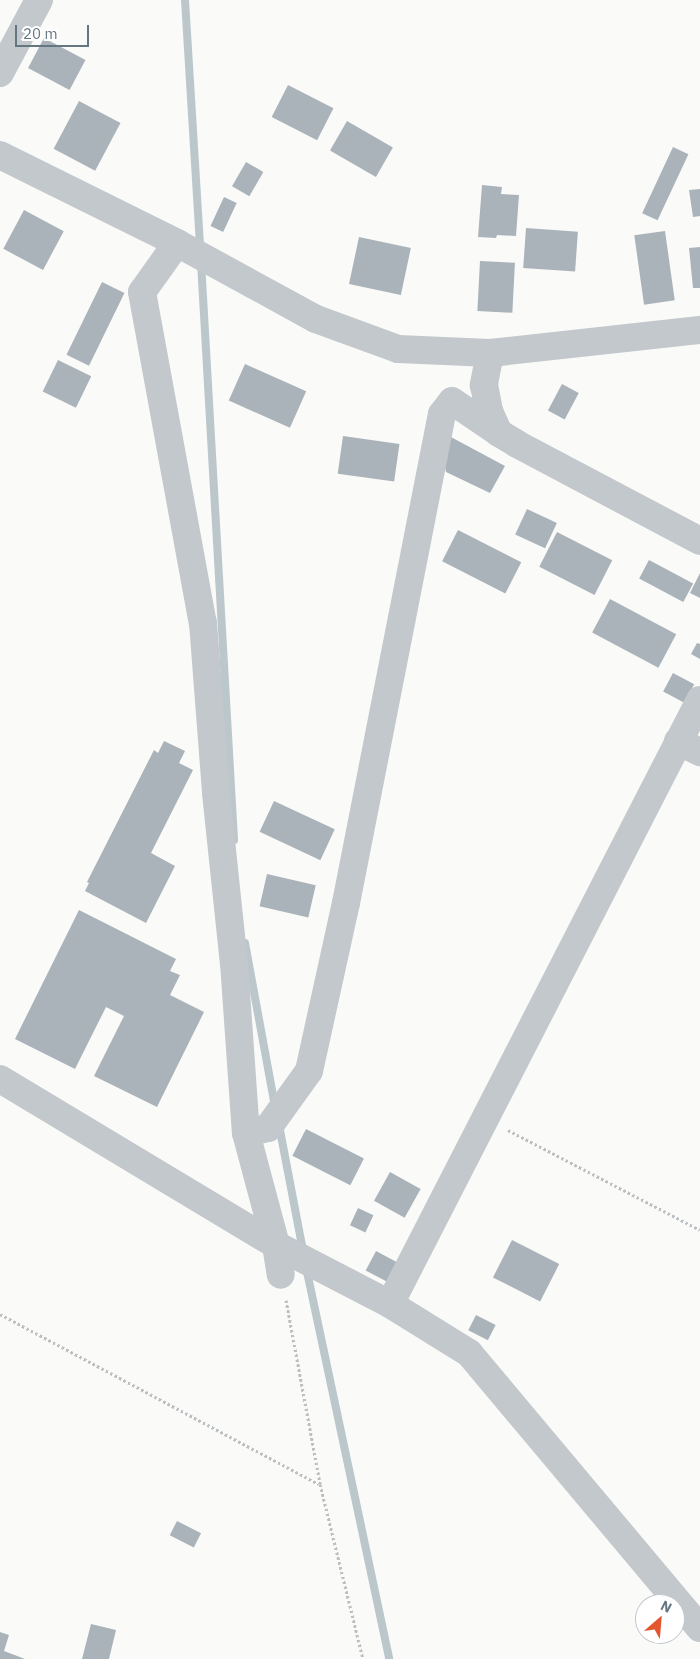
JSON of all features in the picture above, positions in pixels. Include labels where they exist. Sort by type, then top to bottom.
[{"type":"street","points":[[0,73],[39,0]]},
{"type":"street","points":[[0,155],[177,243],[316,319],[398,349],[490,353],[700,330]]},
{"type":"street","points":[[177,243],[142,292],[203,624],[216,793],[234,963],[246,1133],[276,1245],[281,1275]]},
{"type":"street","points":[[490,353],[484,385],[488,411],[499,433]]},
{"type":"street","points":[[246,1133],[268,1128],[309,1071],[346,903],[442,414],[452,401],[517,444],[700,541]]},
{"type":"street","points":[[390,1304],[485,1118],[689,746],[700,700]]},
{"type":"street","points":[[0,1080],[276,1245],[390,1304],[468,1353],[700,1628]]},
{"type":"path","points":[[485,1118],[700,1230]]},
{"type":"path","points":[[281,1275],[320,1484],[363,1659]]},
{"type":"path","points":[[0,1314],[320,1484]]},
{"type":"building","points":[[44,38],[85,60],[70,90],[28,68]]},
{"type":"building","points":[[288,85],[333,108],[317,140],[272,117]]},
{"type":"building","points":[[79,101],[120,123],[95,171],[54,149]]},
{"type":"building","points":[[347,121],[393,148],[376,177],[330,150]]},
{"type":"building","points":[[673,147],[688,154],[658,220],[642,213]]},
{"type":"building","points":[[246,162],[263,172],[249,196],[232,186]]},
{"type":"building","points":[[482,185],[502,187],[501,194],[519,195],[516,236],[478,237]]},
{"type":"building","points":[[700,189],[700,216],[693,217],[689,190]]},
{"type":"building","points":[[224,197],[237,203],[223,232],[210,226]]},
{"type":"building","points":[[24,210],[64,231],[43,270],[3,249]]},
{"type":"building","points":[[526,228],[578,232],[575,272],[523,268]]},
{"type":"building","points":[[665,231],[675,300],[644,305],[634,235]]},
{"type":"building","points":[[359,237],[411,248],[401,295],[349,284]]},
{"type":"building","points":[[700,247],[700,288],[693,288],[689,248]]},
{"type":"building","points":[[480,261],[515,263],[512,313],[477,311]]},
{"type":"building","points":[[102,282],[124,293],[89,366],[66,355]]},
{"type":"building","points":[[58,360],[91,376],[76,408],[43,391]]},
{"type":"building","points":[[245,364],[306,391],[290,428],[229,401]]},
{"type":"building","points":[[562,384],[579,393],[565,419],[548,410]]},
{"type":"building","points":[[343,436],[399,444],[394,482],[338,474]]},
{"type":"building","points":[[449,436],[505,466],[490,493],[446,472],[444,463]]},
{"type":"building","points":[[527,509],[557,523],[545,548],[515,534]]},
{"type":"building","points":[[458,530],[521,562],[505,593],[442,561]]},
{"type":"building","points":[[557,532],[612,560],[595,595],[539,567]]},
{"type":"building","points":[[649,560],[693,583],[683,602],[639,579]]},
{"type":"building","points":[[700,573],[700,598],[690,593]]},
{"type":"building","points":[[610,599],[676,634],[658,668],[592,633]]},
{"type":"building","points":[[697,643],[700,644],[700,659],[691,654]]},
{"type":"building","points":[[673,673],[694,684],[684,703],[663,692]]},
{"type":"building","points":[[164,741],[185,751],[179,763],[193,770],[151,853],[175,866],[146,923],[85,891],[89,883],[87,882],[154,750],[158,753]]},
{"type":"building","points":[[274,801],[335,829],[320,860],[260,832]]},
{"type":"building","points":[[267,874],[316,885],[308,917],[260,906]]},
{"type":"building","points":[[79,910],[176,959],[170,971],[180,975],[170,995],[204,1012],[157,1107],[94,1076],[124,1016],[106,1007],[75,1069],[15,1039]]},
{"type":"building","points":[[306,1129],[364,1159],[350,1185],[292,1156]]},
{"type":"building","points":[[390,1172],[421,1189],[405,1218],[374,1201]]},
{"type":"building","points":[[358,1208],[373,1215],[365,1232],[350,1225]]},
{"type":"building","points":[[512,1240],[559,1264],[540,1301],[493,1277]]},
{"type":"building","points":[[376,1251],[400,1264],[390,1283],[366,1270]]},
{"type":"building","points":[[476,1315],[496,1325],[488,1340],[468,1330]]},
{"type":"building","points":[[177,1521],[201,1533],[194,1548],[170,1535]]},
{"type":"building","points":[[91,1624],[116,1630],[109,1659],[82,1659]]},
{"type":"building","points":[[0,1632],[9,1635],[4,1651],[25,1659],[0,1659]]},
{"type":"waterway","points":[[185,0],[200,248]]},
{"type":"waterway","points":[[201,262],[234,840]]},
{"type":"waterway","points":[[245,943],[275,1106]]},
{"type":"waterway","points":[[279,1125],[303,1251]]},
{"type":"waterway","points":[[306,1267],[389,1659]]}]
